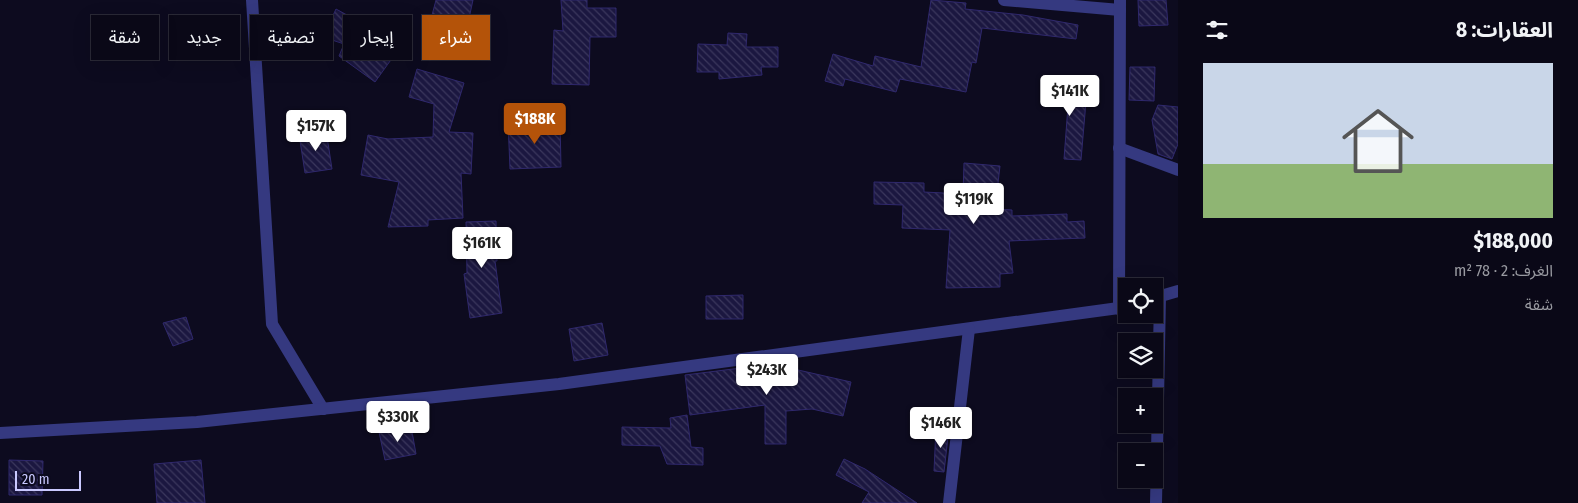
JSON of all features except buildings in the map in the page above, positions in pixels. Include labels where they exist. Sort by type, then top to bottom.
[{"type":"street","points":[[252,0],[272,324],[323,409]]},
{"type":"street","points":[[1004,0],[1120,5],[1118,148],[1121,278]]},
{"type":"street","points":[[1118,148],[1178,170]]},
{"type":"street","points":[[1163,296],[1178,291]]},
{"type":"street","points":[[0,433],[197,422],[559,384],[1118,309]]},
{"type":"street","points":[[1156,503],[1157,323]]},
{"type":"street","points":[[949,503],[969,329]]}]
